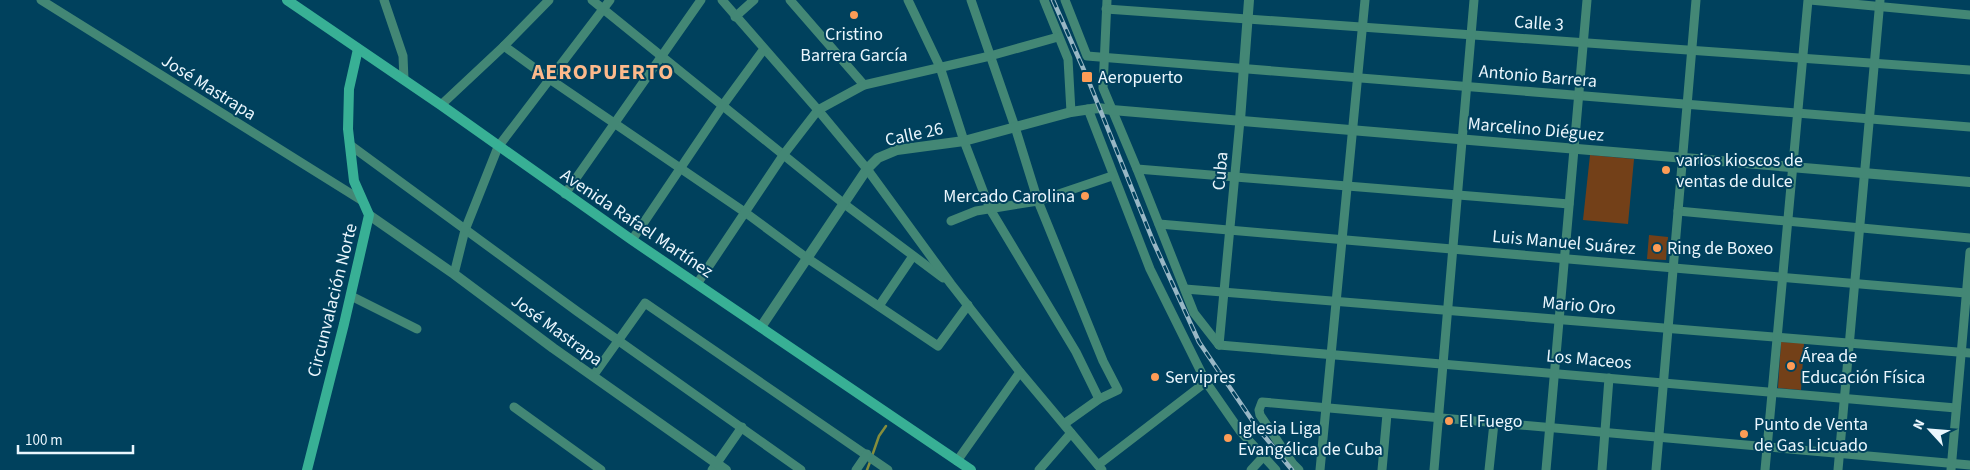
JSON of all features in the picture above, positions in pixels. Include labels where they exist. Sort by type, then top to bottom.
[{"type":"main road","name":"Avenida Rafael Martínez","points":[[287,0],[565,194],[971,470]]},
{"type":"main road","name":"Circunvalación Norte","points":[[307,470],[369,216],[354,181],[348,129],[349,89],[358,49]]},
{"type":"street","name":"José Mastrapa","points":[[41,0],[361,200]]},
{"type":"street","points":[[384,0],[403,56],[404,80]]},
{"type":"street","points":[[440,105],[504,46],[549,0]]},
{"type":"street","points":[[592,0],[844,203],[951,284]]},
{"type":"street","points":[[454,274],[465,230],[498,147],[551,80],[610,0]]},
{"type":"street","points":[[565,194],[701,0]]},
{"type":"street","points":[[722,0],[818,110],[866,169],[951,284],[1020,372],[1100,468],[1206,382]]},
{"type":"street","points":[[735,17],[754,0]]},
{"type":"street","points":[[790,0],[864,85]]},
{"type":"street","points":[[908,0],[940,67],[964,141],[990,209],[1076,352],[1100,399]]},
{"type":"street","points":[[971,0],[1038,201],[1103,361],[1118,390],[1100,399],[1064,424]]},
{"type":"street","points":[[1044,0],[1068,59],[1071,112]]},
{"type":"street","name":"Antonio Barrera","points":[[1064,0],[1087,56],[1970,127]]},
{"type":"street","name":"Cuba","points":[[1219,345],[1236,176],[1249,0]]},
{"type":"street","points":[[1320,470],[1365,0]]},
{"type":"street","points":[[1434,470],[1474,0]]},
{"type":"street","points":[[1546,470],[1587,0]]},
{"type":"street","points":[[1656,470],[1696,0]]},
{"type":"street","points":[[1765,470],[1809,0],[1880,3],[1970,15]]},
{"type":"street","points":[[1838,470],[1880,3]]},
{"type":"street","points":[[1106,4],[1103,88],[1138,169],[1194,313],[1219,345]]},
{"type":"street","name":"Calle 3","points":[[1106,4],[1248,19],[1970,70]]},
{"type":"street","points":[[696,284],[784,154],[818,110],[864,85],[990,56],[1058,36]]},
{"type":"street","points":[[504,46],[746,212],[807,258],[938,346],[968,305]]},
{"type":"street","points":[[632,240],[723,105],[764,49]]},
{"type":"street","name":"Calle 26","points":[[761,327],[866,169],[878,158],[897,150],[964,141],[1071,112],[1098,108]]},
{"type":"street","name":"Marcelino Diéguez","points":[[1098,108],[1970,182]]},
{"type":"street","points":[[1088,109],[1112,176],[1150,268],[1206,382],[1240,430],[1276,470]]},
{"type":"street","points":[[350,146],[801,470]]},
{"type":"street","points":[[1138,169],[1569,204]]},
{"type":"street","points":[[951,221],[976,211],[1038,201],[1112,176]]},
{"type":"street","points":[[1678,211],[1970,238]]},
{"type":"street","name":"José Mastrapa","points":[[369,216],[454,274],[715,467],[726,470]]},
{"type":"street","name":"Luis Manuel Suárez","points":[[1159,224],[1966,293]]},
{"type":"street","points":[[1951,467],[1956,408],[1966,353],[1966,293],[1970,252]]},
{"type":"street","points":[[879,306],[913,256]]},
{"type":"street","name":"Mario Oro","points":[[1185,289],[1966,353]]},
{"type":"street","points":[[351,296],[418,329]]},
{"type":"street","points":[[593,376],[645,304],[888,470]]},
{"type":"street","name":"Los Maceos","points":[[1219,345],[1956,408]]},
{"type":"street","points":[[957,461],[1020,372]]},
{"type":"street","points":[[1602,470],[1609,378]]},
{"type":"street","points":[[1299,470],[1260,415],[1259,410],[1262,402],[1768,447],[1951,467],[1970,465]]},
{"type":"street","points":[[514,407],[590,467],[601,470]]},
{"type":"street","points":[[1382,470],[1387,414]]},
{"type":"street","points":[[1489,470],[1494,423]]},
{"type":"street","points":[[715,467],[742,428]]},
{"type":"street","points":[[1039,470],[1071,433]]},
{"type":"street","points":[[856,470],[867,454]]},
{"type":"street","points":[[1251,470],[1263,457]]},
{"type":"shaded area","points":[[1590,155],[1634,159],[1628,224],[1583,220]]},
{"type":"shaded area","name":"Ring de Boxeo","points":[[1649,235],[1668,237],[1666,260],[1647,259]]},
{"type":"shaded area","name":"Área de Educación Física","points":[[1781,342],[1804,343],[1801,390],[1778,388]]},
{"type":"waterway","points":[[872,456],[879,436],[886,426]]},
{"type":"waterway","points":[[867,470],[870,462]]},
{"type":"railway","points":[[1053,0],[1087,77],[1153,241],[1199,342],[1256,426],[1292,470]]},
{"type":"place","name":"Cristino Barrera García","points":[[854,15]]},
{"type":"place","name":"Aeropuerto","points":[[1087,77]]},
{"type":"place","name":"varios kioscos de ventas de dulce","points":[[1666,170]]},
{"type":"place","name":"Mercado Carolina","points":[[1085,196]]},
{"type":"place","name":"Ring de Boxeo","points":[[1657,248]]},
{"type":"place","name":"Área de Educación Física","points":[[1791,366]]},
{"type":"place","name":"Servipres","points":[[1155,377]]},
{"type":"place","name":"El Fuego","points":[[1449,421]]},
{"type":"place","name":"Punto de Venta de Gas Licuado","points":[[1744,434]]},
{"type":"place","name":"Iglesia Liga Evangélica de Cuba","points":[[1228,438]]},
{"type":"district","name":"AEROPUERTO","points":[[603,71]]}]
